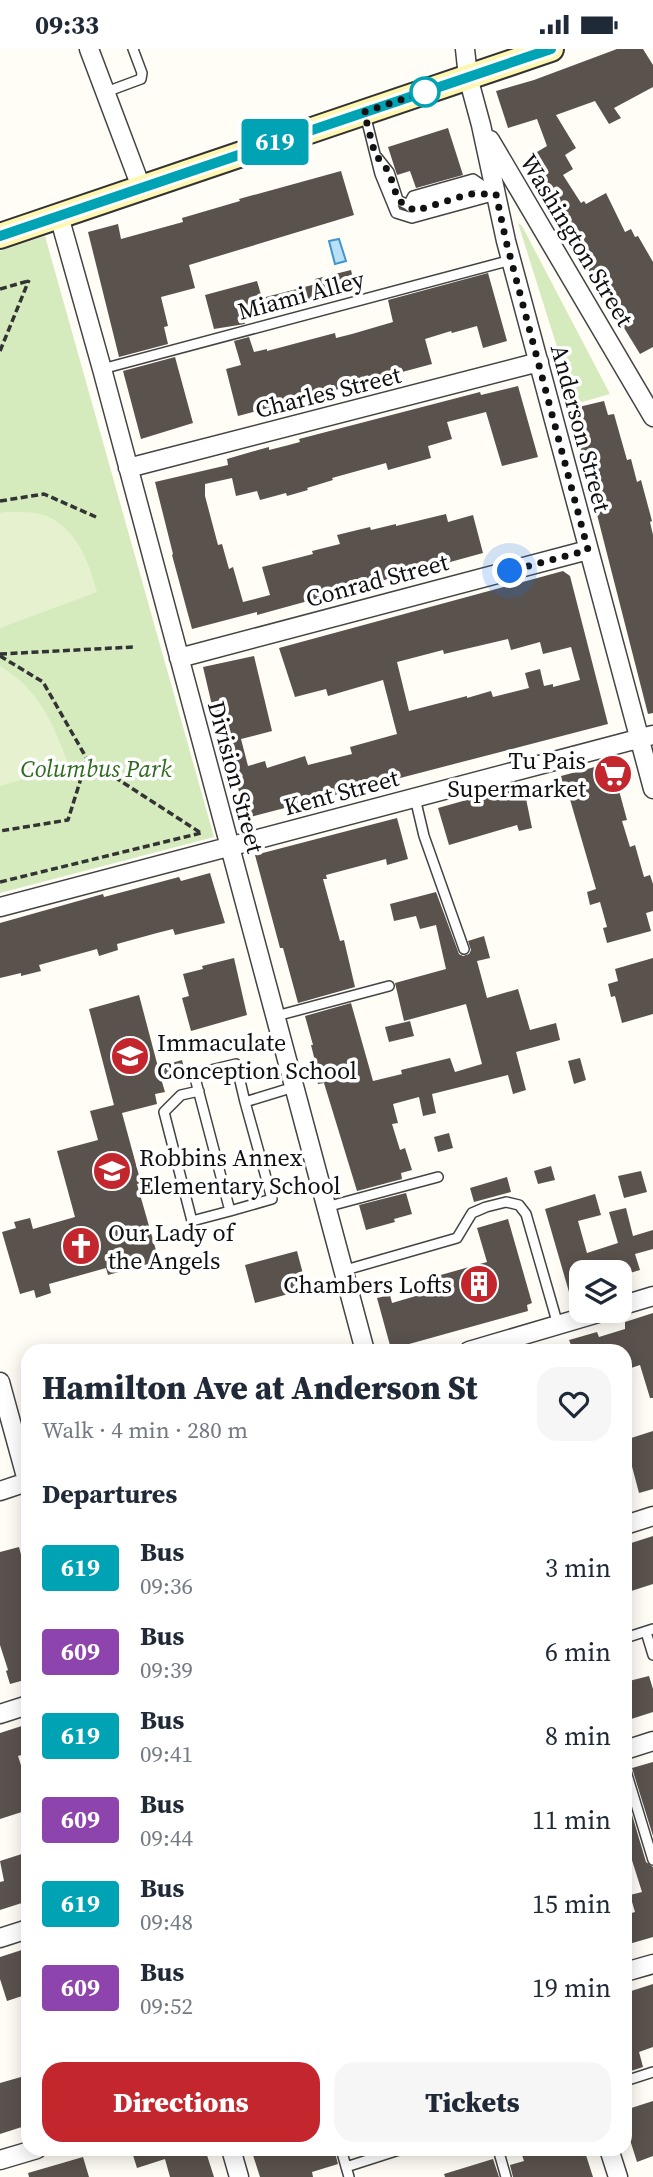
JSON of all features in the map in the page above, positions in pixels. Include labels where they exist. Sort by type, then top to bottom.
[{"type":"main road","points":[[0,236],[551,49]]},
{"type":"street","points":[[89,49],[141,187]]},
{"type":"street","name":"Anderson Street","points":[[465,49],[468,77],[511,260],[588,550],[646,737],[653,789]]},
{"type":"street","name":"Washington Street","points":[[481,125],[653,417]]},
{"type":"street","name":"Division Street","points":[[59,216],[363,1344]]},
{"type":"street","name":"Charles Street","points":[[128,468],[539,362]]},
{"type":"street","name":"Conrad Street","points":[[178,658],[588,550]]},
{"type":"street","name":"Kent Street","points":[[0,907],[646,737]]},
{"type":"street","points":[[632,1302],[653,1296]]},
{"type":"street","points":[[492,1344],[569,1322]]},
{"type":"street","points":[[0,1382],[3,1406],[21,1461]]},
{"type":"street","points":[[0,1491],[21,1485]]},
{"type":"street","points":[[632,1523],[653,1516]]},
{"type":"street","points":[[0,1714],[21,1707]]},
{"type":"street","points":[[632,1748],[653,1741]]},
{"type":"street","points":[[0,1938],[21,1931]]},
{"type":"street","points":[[632,1970],[653,1964]]},
{"type":"street","points":[[0,2160],[21,2154]]},
{"type":"street","points":[[233,2156],[239,2177]]},
{"type":"street","points":[[611,2156],[618,2177]]},
{"type":"lane","points":[[106,92],[141,79],[142,73],[133,49]]},
{"type":"lane","points":[[364,112],[380,174],[396,213],[412,218],[496,194]]},
{"type":"lane","points":[[375,154],[389,172],[398,200],[408,205],[475,185],[496,194]]},
{"type":"lane","name":"Miami Alley","points":[[102,369],[511,260]]},
{"type":"lane","points":[[415,798],[424,836],[464,949]]},
{"type":"lane","points":[[276,1016],[389,986]]},
{"type":"lane","points":[[199,1091],[181,1095],[164,1112],[192,1221],[230,1211],[272,1199],[236,1064],[194,1074],[199,1091],[230,1211]]},
{"type":"lane","points":[[245,1101],[294,1087]]},
{"type":"lane","points":[[326,1207],[438,1177]]},
{"type":"lane","points":[[342,1271],[457,1238],[472,1213],[486,1207],[506,1202],[519,1205],[526,1214],[558,1325]]},
{"type":"lane","points":[[632,1636],[650,1630],[653,1655]]},
{"type":"lane","points":[[632,1791],[653,1860]]},
{"type":"lane","points":[[632,2079],[653,2072]]},
{"type":"lane","points":[[348,2172],[386,2156]]},
{"type":"lane","points":[[500,2156],[506,2177]]},
{"type":"path","points":[[0,289],[29,280],[0,351]]},
{"type":"path","points":[[0,501],[44,494],[96,517]]},
{"type":"path","points":[[0,655],[133,647]]},
{"type":"path","points":[[0,655],[43,681],[87,759],[201,833],[0,882]]},
{"type":"path","points":[[0,831],[68,820],[87,759]]},
{"type":"green space","points":[[518,223],[522,226],[610,394],[575,404]]},
{"type":"green space","name":"Columbus Park","points":[[45,236],[214,837],[0,893],[0,251]]},
{"type":"green space","points":[[0,513],[42,514],[58,522],[81,548],[97,592],[0,628]]},
{"type":"green space","points":[[0,666],[14,675],[44,709],[69,766],[0,786]]},
{"type":"water","points":[[339,239],[346,261],[335,264],[329,241]]},
{"type":"building","points":[[617,49],[643,49],[653,65],[653,87],[614,108],[621,118],[609,124],[595,101],[556,115],[576,148],[565,155],[573,169],[563,175],[581,203],[584,201],[586,204],[606,193],[625,232],[631,229],[635,237],[638,236],[653,262],[653,347],[640,354],[580,256],[527,158],[547,146],[537,119],[508,128],[496,91]]},
{"type":"building","points":[[448,128],[463,175],[416,188],[410,171],[397,175],[388,147]]},
{"type":"building","points":[[341,171],[354,215],[189,265],[195,288],[161,297],[168,326],[164,327],[168,344],[119,357],[88,232],[118,224],[121,239],[183,222],[182,218],[240,201],[239,199]]},
{"type":"building","points":[[351,270],[355,287],[266,312],[266,315],[244,321],[245,324],[214,329],[205,295],[257,281],[262,298],[316,284],[315,279]]},
{"type":"building","points":[[488,273],[507,341],[483,348],[477,326],[452,333],[451,331],[425,339],[432,364],[238,416],[226,369],[241,365],[234,341],[249,337],[254,352],[335,333],[336,338],[352,334],[393,322],[388,300]]},
{"type":"building","points":[[175,357],[193,423],[141,439],[123,371]]},
{"type":"building","points":[[518,386],[538,457],[502,466],[486,412],[447,422],[452,439],[428,446],[431,458],[388,470],[386,463],[332,478],[333,480],[287,496],[286,493],[260,500],[257,491],[236,496],[232,478],[205,484],[205,496],[218,545],[222,544],[229,569],[233,567],[243,602],[270,595],[262,567],[340,544],[337,535],[370,527],[371,530],[396,526],[446,514],[448,522],[473,515],[483,553],[257,615],[257,612],[192,629],[155,482],[228,465],[227,459],[269,447],[269,450],[300,442],[299,439],[480,392],[481,395]]},
{"type":"building","points":[[604,401],[608,415],[614,414],[627,460],[631,459],[637,482],[641,480],[652,521],[653,713],[648,714],[570,409]]},
{"type":"building","points":[[563,571],[570,576],[608,724],[246,818],[226,743],[221,744],[203,667],[254,656],[272,731],[241,739],[248,766],[265,761],[267,768],[305,756],[308,765],[352,754],[350,747],[397,734],[383,680],[328,696],[326,689],[295,697],[279,648]],"holes":[[[508,639],[511,650],[540,642],[543,654],[571,647],[580,680],[553,687],[553,684],[544,686],[540,669],[525,673],[529,688],[493,697],[491,691],[409,711],[397,662],[443,650],[444,654]]]},
{"type":"building","points":[[617,761],[623,781],[617,783],[627,820],[622,821],[630,847],[635,845],[644,877],[650,875],[653,884],[653,911],[646,913],[651,931],[607,943],[603,928],[607,927],[600,902],[590,905],[587,892],[596,889],[561,776]]},
{"type":"building","points":[[523,784],[532,828],[519,831],[517,825],[449,845],[438,808]]},
{"type":"building","points":[[397,818],[408,859],[387,865],[386,859],[326,875],[327,879],[323,879],[340,941],[344,940],[355,987],[298,1003],[255,855]]},
{"type":"building","points":[[210,873],[225,923],[175,935],[173,929],[117,944],[118,950],[99,956],[97,949],[39,965],[41,971],[0,978],[0,923],[103,894],[104,897],[179,877],[181,881]]},
{"type":"building","points":[[436,892],[459,954],[469,954],[471,950],[468,941],[484,936],[490,958],[477,961],[487,998],[518,989],[530,1030],[556,1023],[560,1040],[516,1052],[526,1090],[513,1094],[508,1075],[432,1094],[436,1113],[423,1116],[419,1097],[393,1104],[398,1123],[392,1124],[400,1150],[405,1148],[412,1170],[401,1173],[402,1179],[357,1191],[324,1083],[318,1084],[312,1062],[315,1061],[313,1045],[305,1016],[351,1003],[373,1081],[402,1074],[401,1070],[450,1058],[455,1072],[482,1064],[466,1004],[404,1021],[395,983],[446,969],[436,925],[420,929],[416,916],[394,921],[390,904]]},
{"type":"building","points":[[234,958],[247,1015],[191,1031],[182,998],[189,996],[183,974]]},
{"type":"building","points":[[653,958],[653,1014],[622,1023],[615,996],[611,997],[608,984],[618,981],[615,969]]},
{"type":"building","points":[[139,995],[158,1067],[182,1060],[186,1076],[162,1082],[165,1092],[155,1094],[157,1104],[122,1113],[141,1183],[137,1184],[159,1261],[108,1275],[106,1268],[49,1284],[51,1293],[36,1298],[34,1290],[20,1294],[2,1232],[16,1228],[14,1222],[30,1218],[33,1229],[75,1217],[57,1151],[98,1140],[90,1111],[114,1105],[89,1009]]},
{"type":"building","points":[[410,1021],[414,1036],[389,1042],[385,1027]]},
{"type":"building","points":[[580,1058],[586,1080],[574,1084],[568,1061]]},
{"type":"building","points":[[449,1133],[453,1148],[438,1152],[434,1137]]},
{"type":"building","points":[[551,1166],[555,1180],[538,1184],[534,1171]]},
{"type":"building","points":[[641,1171],[647,1192],[624,1198],[618,1176]]},
{"type":"building","points":[[507,1177],[511,1192],[474,1202],[470,1188]]},
{"type":"building","points":[[406,1193],[412,1214],[366,1230],[359,1205]]},
{"type":"building","points":[[595,1194],[601,1215],[578,1221],[587,1253],[618,1243],[609,1212],[626,1208],[633,1236],[653,1230],[653,1249],[635,1254],[640,1270],[632,1272],[632,1260],[569,1260],[569,1292],[545,1209]]},
{"type":"building","name":"Chambers Lofts","points":[[508,1219],[532,1303],[527,1305],[528,1311],[409,1344],[390,1344],[377,1298],[390,1295],[392,1303],[433,1291],[430,1278],[487,1262],[477,1228]]},
{"type":"building","points":[[297,1251],[307,1289],[255,1303],[245,1265]]},
{"type":"building","points":[[653,1313],[653,1398],[650,1398],[640,1365],[632,1368],[632,1344],[571,1344],[569,1340],[597,1332],[599,1337],[625,1329],[625,1323],[632,1323],[632,1320]]},
{"type":"building","points":[[653,1431],[653,1489],[639,1493],[632,1466],[632,1438]]},
{"type":"building","points":[[653,1536],[653,1584],[632,1591],[632,1543]]},
{"type":"building","points":[[19,1547],[21,1555],[21,1681],[10,1684],[0,1645],[0,1552]]},
{"type":"building","points":[[649,1676],[653,1689],[653,1712],[632,1719],[632,1680]]},
{"type":"building","points":[[21,1726],[21,1755],[18,1756],[21,1765],[21,1812],[0,1819],[0,1733]]},
{"type":"building","points":[[653,1762],[653,1836],[632,1768]]},
{"type":"building","points":[[632,1815],[646,1862],[653,1867],[653,1937],[632,1943],[632,1913],[635,1912],[632,1894],[642,1892],[632,1860]]},
{"type":"building","points":[[21,1854],[21,1903],[0,1910],[0,1882],[4,1881],[0,1861]]},
{"type":"building","points":[[21,1950],[21,1996],[7,2001],[0,1979],[0,1957]]},
{"type":"building","points":[[653,1984],[653,2047],[639,2052],[643,2067],[632,2071],[632,1991]]},
{"type":"building","points":[[21,2077],[21,2127],[0,2134],[0,2083]]},
{"type":"building","points":[[653,2101],[653,2156],[637,2162],[632,2146],[632,2108]]},
{"type":"building","points":[[133,2156],[207,2156],[214,2177],[170,2177],[165,2159],[137,2168]]},
{"type":"building","points":[[253,2156],[336,2156],[338,2164],[312,2172],[313,2177],[260,2177]]},
{"type":"building","points":[[522,2156],[586,2156],[593,2177],[513,2177],[510,2165],[524,2161]]},
{"type":"building","points":[[83,2157],[89,2177],[29,2177],[28,2173]]},
{"type":"building","points":[[493,2159],[499,2177],[445,2177],[444,2174]]},
{"type":"bus line","name":"619","points":[[0,236],[551,49]]},
{"type":"place","name":"Tu Pais Supermarket","points":[[613,774]]},
{"type":"place","name":"Immaculate Conception School","points":[[130,1056]]},
{"type":"place","name":"Robbins Annex Elementary School","points":[[112,1171]]},
{"type":"place","name":"Our Lady of the Angels","points":[[81,1246]]},
{"type":"place","name":"Chambers Lofts","points":[[479,1284]]},
{"type":"route","points":[[425,92],[364,112],[375,154],[389,172],[398,200],[415,211],[469,194],[496,194],[588,550],[510,571]]}]
